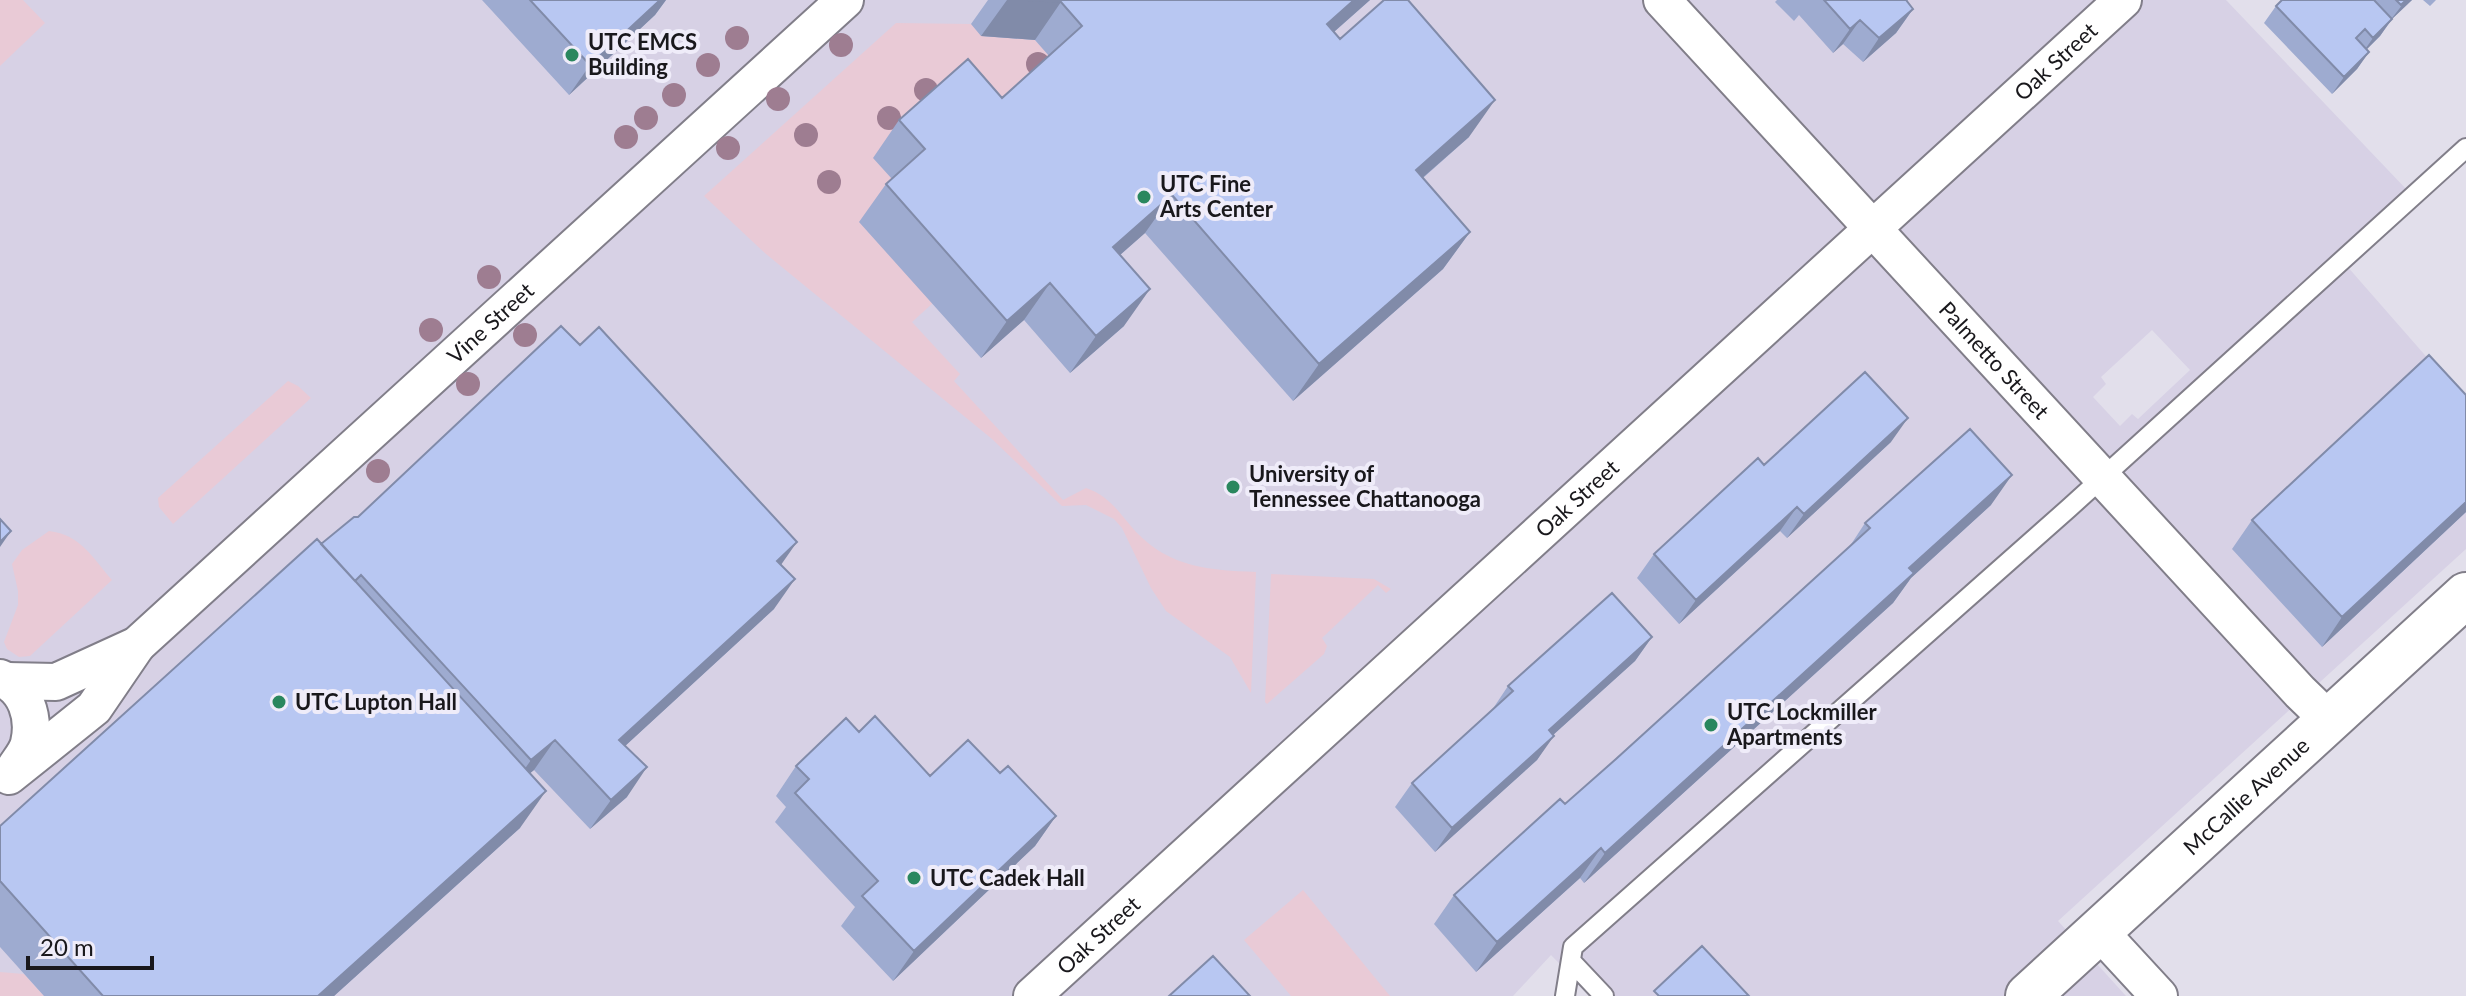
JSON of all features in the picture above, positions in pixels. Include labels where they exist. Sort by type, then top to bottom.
[{"type":"main road","name":"McCallie Avenue","points":[[2028,996],[2466,595]]},
{"type":"street","name":"Vine Street","points":[[4,779],[94,708],[137,645],[845,0]]},
{"type":"street","name":"Palmetto Street","points":[[1662,0],[2329,720]]},
{"type":"street","name":"Oak Street","points":[[1032,996],[2123,0]]},
{"type":"street","name":"Vine Street","points":[[4,679],[56,682],[137,645]]},
{"type":"street","name":"Vine Street","points":[[4,679],[20,692],[29,710],[31,724],[29,746],[4,779]]},
{"type":"street","points":[[2099,931],[2159,996]]},
{"type":"lane","points":[[1565,996],[1573,947],[2103,478],[2466,148]]},
{"type":"lane","points":[[1571,961],[1604,996]]},
{"type":"shaded area","name":"University of Tennessee Chattanooga","points":[[0,0],[2226,0],[2407,190],[2339,257],[2466,402],[2466,549],[2058,921],[2126,996],[1591,996],[1551,955],[1513,996],[0,996]],"holes":[[[2152,330],[2190,370],[2138,419],[2132,414],[2120,426],[2093,397],[2106,384],[2101,377]]]},
{"type":"shaded area","points":[[0,0],[23,0],[45,23],[0,66]]},
{"type":"shaded area","points":[[896,23],[971,24],[982,36],[1035,40],[1056,63],[899,186],[933,303],[912,322],[960,374],[954,381],[1063,500],[1086,488],[1108,501],[1149,544],[1177,560],[1207,568],[1256,572],[1251,693],[1230,657],[1166,611],[1151,588],[1122,528],[1114,519],[1086,505],[1062,506],[992,439],[766,254],[704,196]]},
{"type":"shaded area","points":[[288,381],[311,398],[173,524],[159,507],[158,498]]},
{"type":"shaded area","points":[[49,531],[78,542],[112,580],[30,656],[19,657],[7,649],[4,642],[18,605],[12,564],[22,550]]},
{"type":"shaded area","points":[[1271,574],[1374,579],[1391,589],[1386,593],[1378,585],[1322,638],[1327,646],[1324,654],[1267,704],[1265,702]]},
{"type":"shaded area","points":[[1303,890],[1390,996],[1291,996],[1244,940]]},
{"type":"shaded area","points":[[0,972],[24,974],[44,996],[0,996]]},
{"type":"building","points":[[530,0],[660,0],[590,65]]},
{"type":"building","name":"UTC Fine Arts Center","points":[[1028,0],[1354,0],[1327,24],[1340,39],[1384,0],[1408,0],[1495,100],[1416,170],[1470,232],[1319,364],[1172,195],[1113,247],[1150,289],[1096,336],[1050,283],[1007,321],[886,184],[925,149],[899,120],[968,59],[1002,98],[1082,26],[1061,2]]},
{"type":"building","points":[[1824,0],[1906,0],[1913,9],[1879,38],[1860,20],[1850,29]]},
{"type":"building","points":[[2282,0],[2374,0],[2392,19],[2373,38],[2365,29],[2356,38],[2369,52],[2344,77],[2276,6]]},
{"type":"building","points":[[561,326],[580,345],[599,327],[797,542],[777,561],[795,579],[619,740],[647,767],[611,800],[555,740],[531,760],[361,575],[355,581],[321,544],[358,517]]},
{"type":"building","points":[[2429,355],[2466,395],[2466,502],[2342,617],[2252,520]]},
{"type":"building","points":[[1865,372],[1908,418],[1804,514],[1797,507],[1696,600],[1654,554],[1758,458],[1764,465]]},
{"type":"building","name":"UTC Lockmiller Apartments","points":[[1970,429],[2012,475],[1909,568],[1914,573],[1605,853],[1601,848],[1497,942],[1454,895],[1560,799],[1565,804],[1616,759],[1870,528],[1865,523]]},
{"type":"building","points":[[0,519],[11,531],[0,542]]},
{"type":"building","name":"UTC Lupton Hall","points":[[317,539],[546,791],[318,996],[103,996],[0,881],[0,826]]},
{"type":"building","points":[[1612,593],[1652,637],[1549,730],[1554,736],[1452,828],[1412,783],[1513,691],[1508,686]]},
{"type":"building","name":"UTC Cadek Hall","points":[[875,716],[930,776],[968,740],[1000,773],[1008,766],[1056,816],[914,951],[862,896],[878,881],[795,793],[809,779],[796,766],[846,718],[859,732]]},
{"type":"building","points":[[1702,946],[1749,996],[1659,996],[1654,991]]},
{"type":"building","points":[[1213,956],[1250,996],[1169,996]]},
{"type":"place","name":"UTC EMCS Building","points":[[572,55]]},
{"type":"place","name":"UTC Fine Arts Center","points":[[1144,197]]},
{"type":"place","name":"University of Tennessee Chattanooga","points":[[1233,487]]},
{"type":"place","name":"UTC Lupton Hall","points":[[279,702]]},
{"type":"place","name":"UTC Lockmiller Apartments","points":[[1711,725]]},
{"type":"place","name":"UTC Cadek Hall","points":[[914,878]]}]
